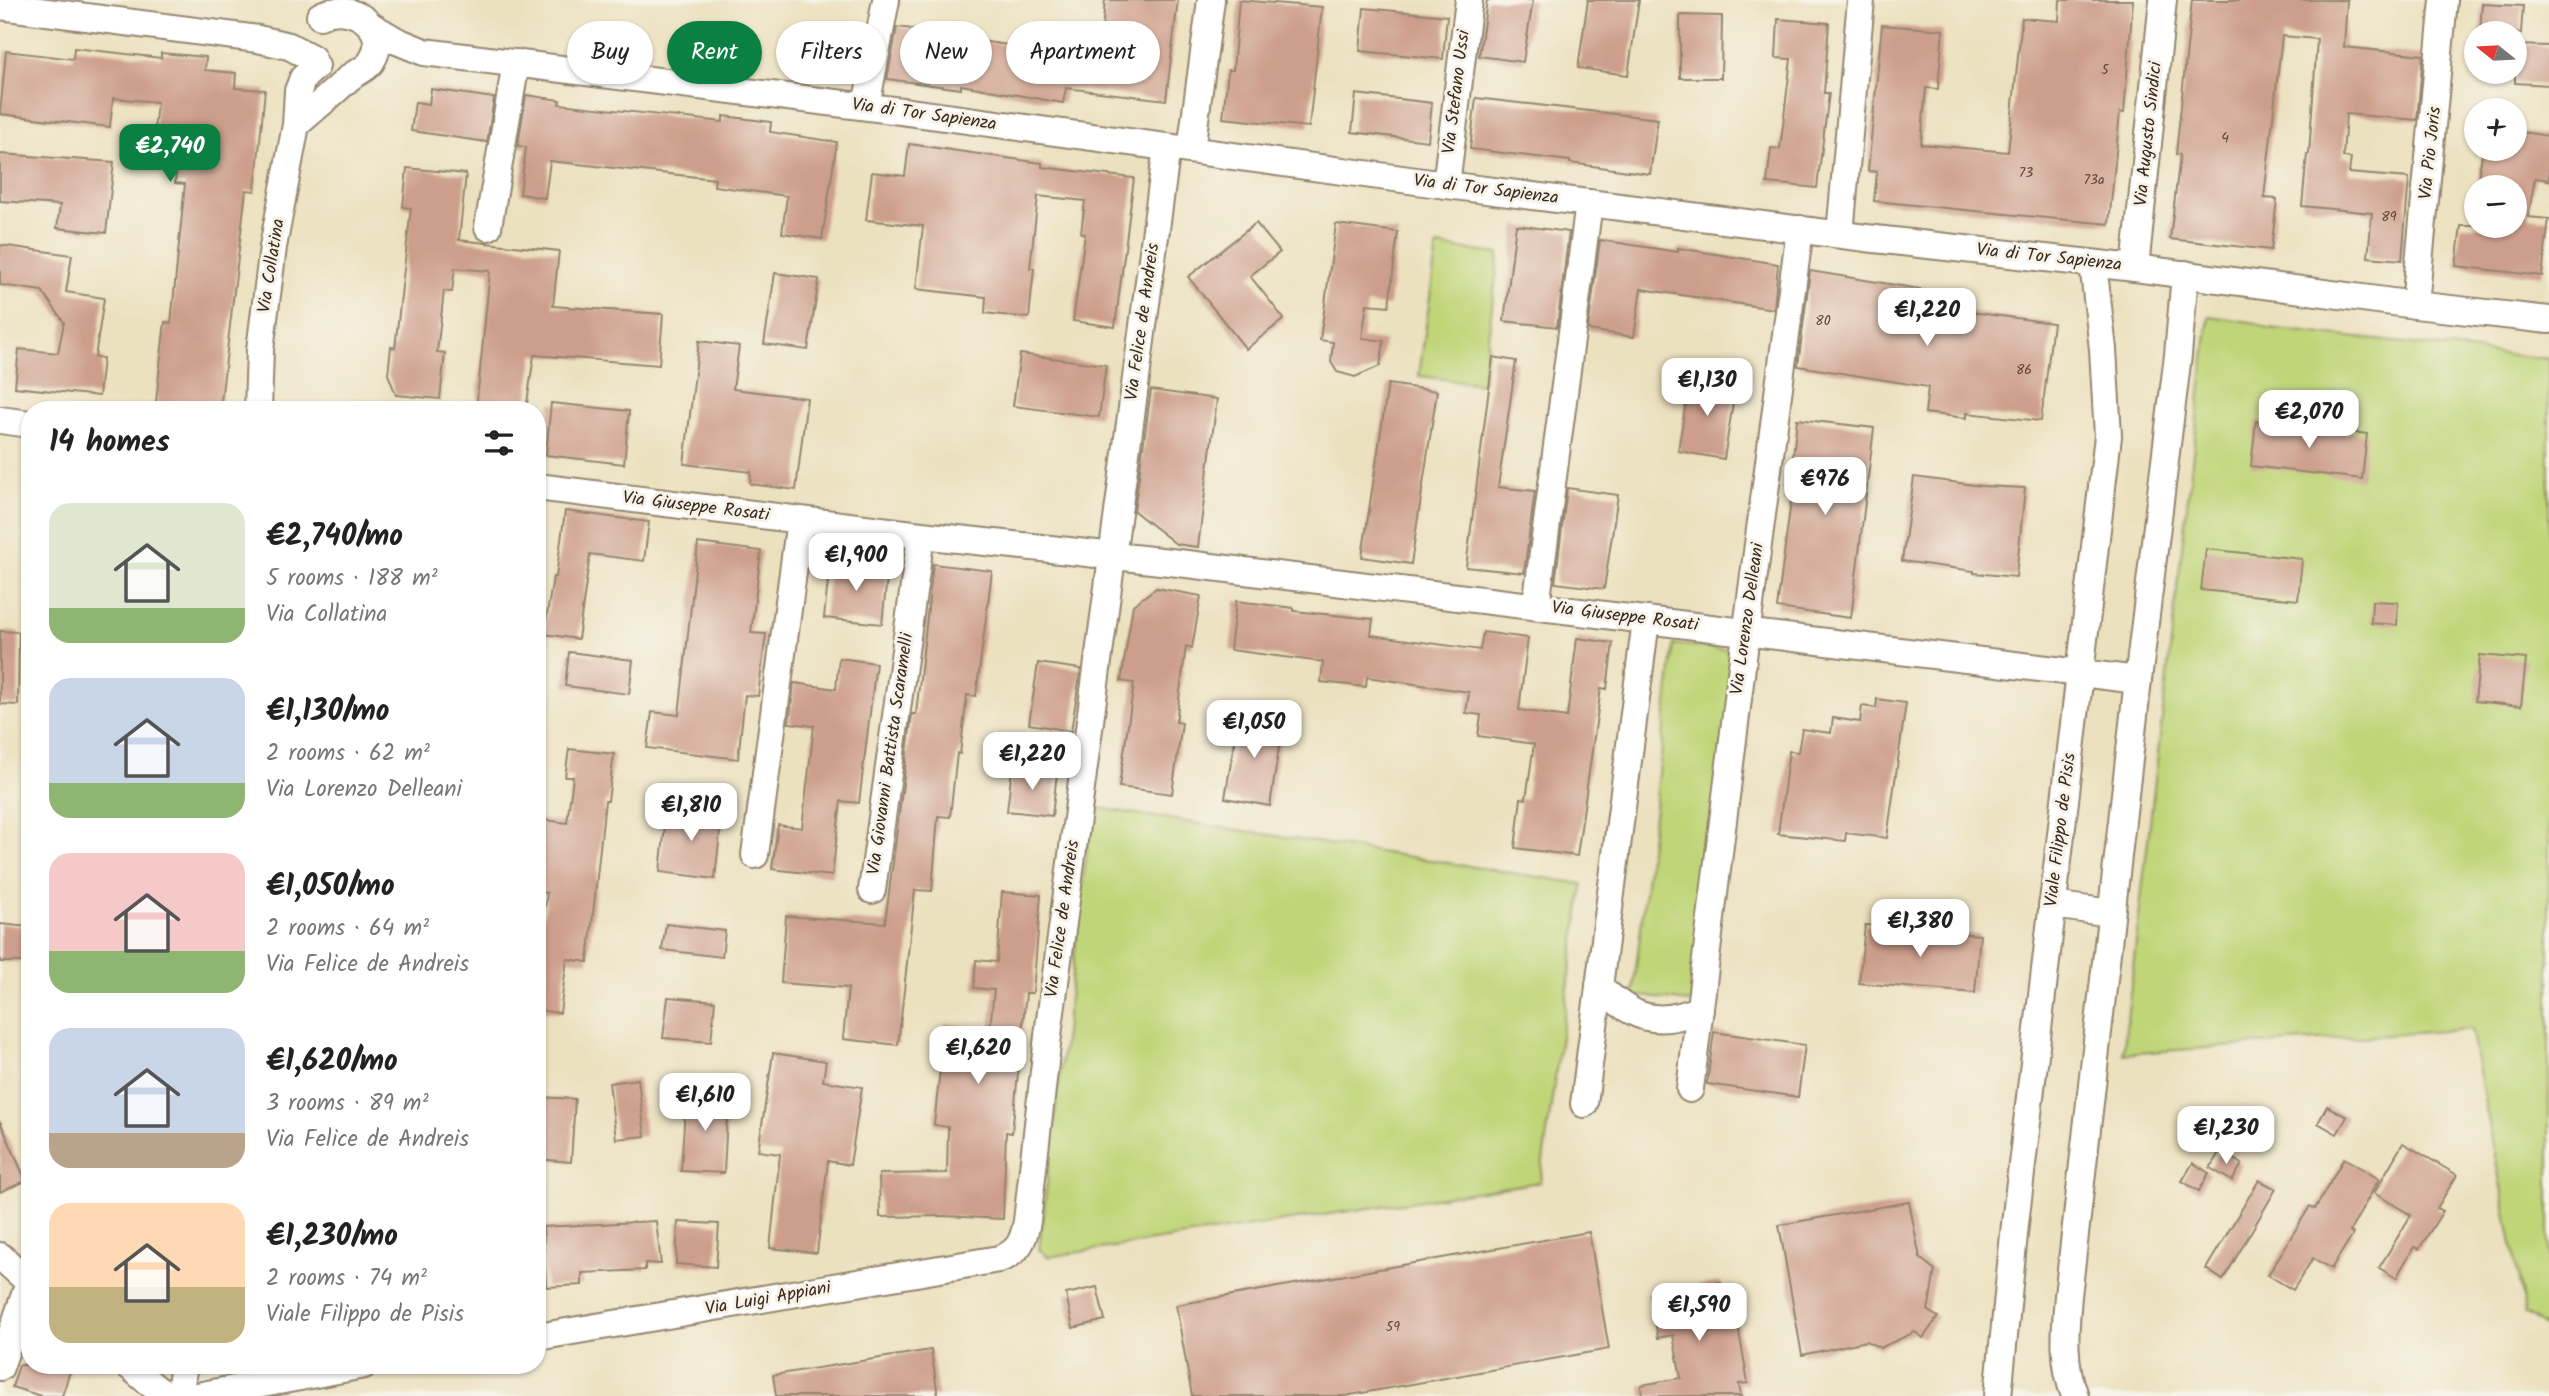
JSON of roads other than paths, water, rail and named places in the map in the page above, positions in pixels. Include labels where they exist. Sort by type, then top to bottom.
[{"type":"street","points":[[866,106],[886,0]]},
{"type":"street","name":"Via Felice de Andreis","points":[[999,1259],[1017,1249],[1024,1237],[1027,1221],[1049,1027],[1119,498],[1179,149],[1211,0]]},
{"type":"street","name":"Via Stefano Ussi","points":[[1446,185],[1469,0]]},
{"type":"street","points":[[1840,234],[1861,0]]},
{"type":"street","name":"Via Augusto Sindici","points":[[2135,268],[2163,0]]},
{"type":"street","name":"Via Pio Joris","points":[[2415,305],[2444,0]]},
{"type":"street","points":[[0,6],[265,40],[289,46],[330,75],[341,78],[424,52]]},
{"type":"street","points":[[265,40],[287,37],[322,13],[347,9],[370,17],[397,41],[424,52]]},
{"type":"street","points":[[314,62],[309,42],[322,13]]},
{"type":"street","points":[[296,125],[337,92],[358,72],[376,49],[370,17]]},
{"type":"street","name":"Via di Tor Sapienza","points":[[424,52],[866,106],[1446,185],[2549,320]]},
{"type":"street","name":"Via Collatina","points":[[258,401],[260,350],[273,247],[296,125],[299,85],[314,62]]},
{"type":"street","points":[[488,227],[516,63]]},
{"type":"street","points":[[1536,606],[1589,203]]},
{"type":"street","name":"Via Lorenzo Delleani","points":[[1690,1089],[1746,632],[1800,229]]},
{"type":"street","name":"Viale Filippo de Pisis","points":[[1997,1396],[2108,436],[2103,349],[2093,264]]},
{"type":"street","points":[[2076,1396],[2066,1363],[2065,1329],[2185,274]]},
{"type":"street","points":[[0,421],[21,423]]},
{"type":"street","name":"Via Giuseppe Rosati","points":[[546,488],[2138,680]]},
{"type":"street","points":[[755,855],[800,520]]},
{"type":"street","name":"Via Giovanni Battista Scaramelli","points":[[872,890],[920,535]]},
{"type":"street","points":[[1584,1104],[1646,620]]},
{"type":"street","points":[[2052,905],[2112,913]]},
{"type":"street","points":[[1599,986],[1616,1003],[1643,1017],[1670,1020],[1700,1009]]},
{"type":"street","points":[[0,1256],[21,1276]]},
{"type":"street","name":"Via Luigi Appiani","points":[[546,1335],[999,1259]]},
{"type":"street","points":[[0,1367],[21,1306]]},
{"type":"street","points":[[139,1374],[169,1396]]},
{"type":"street","points":[[179,1396],[183,1374]]},
{"type":"street","points":[[197,1396],[316,1374]]}]
